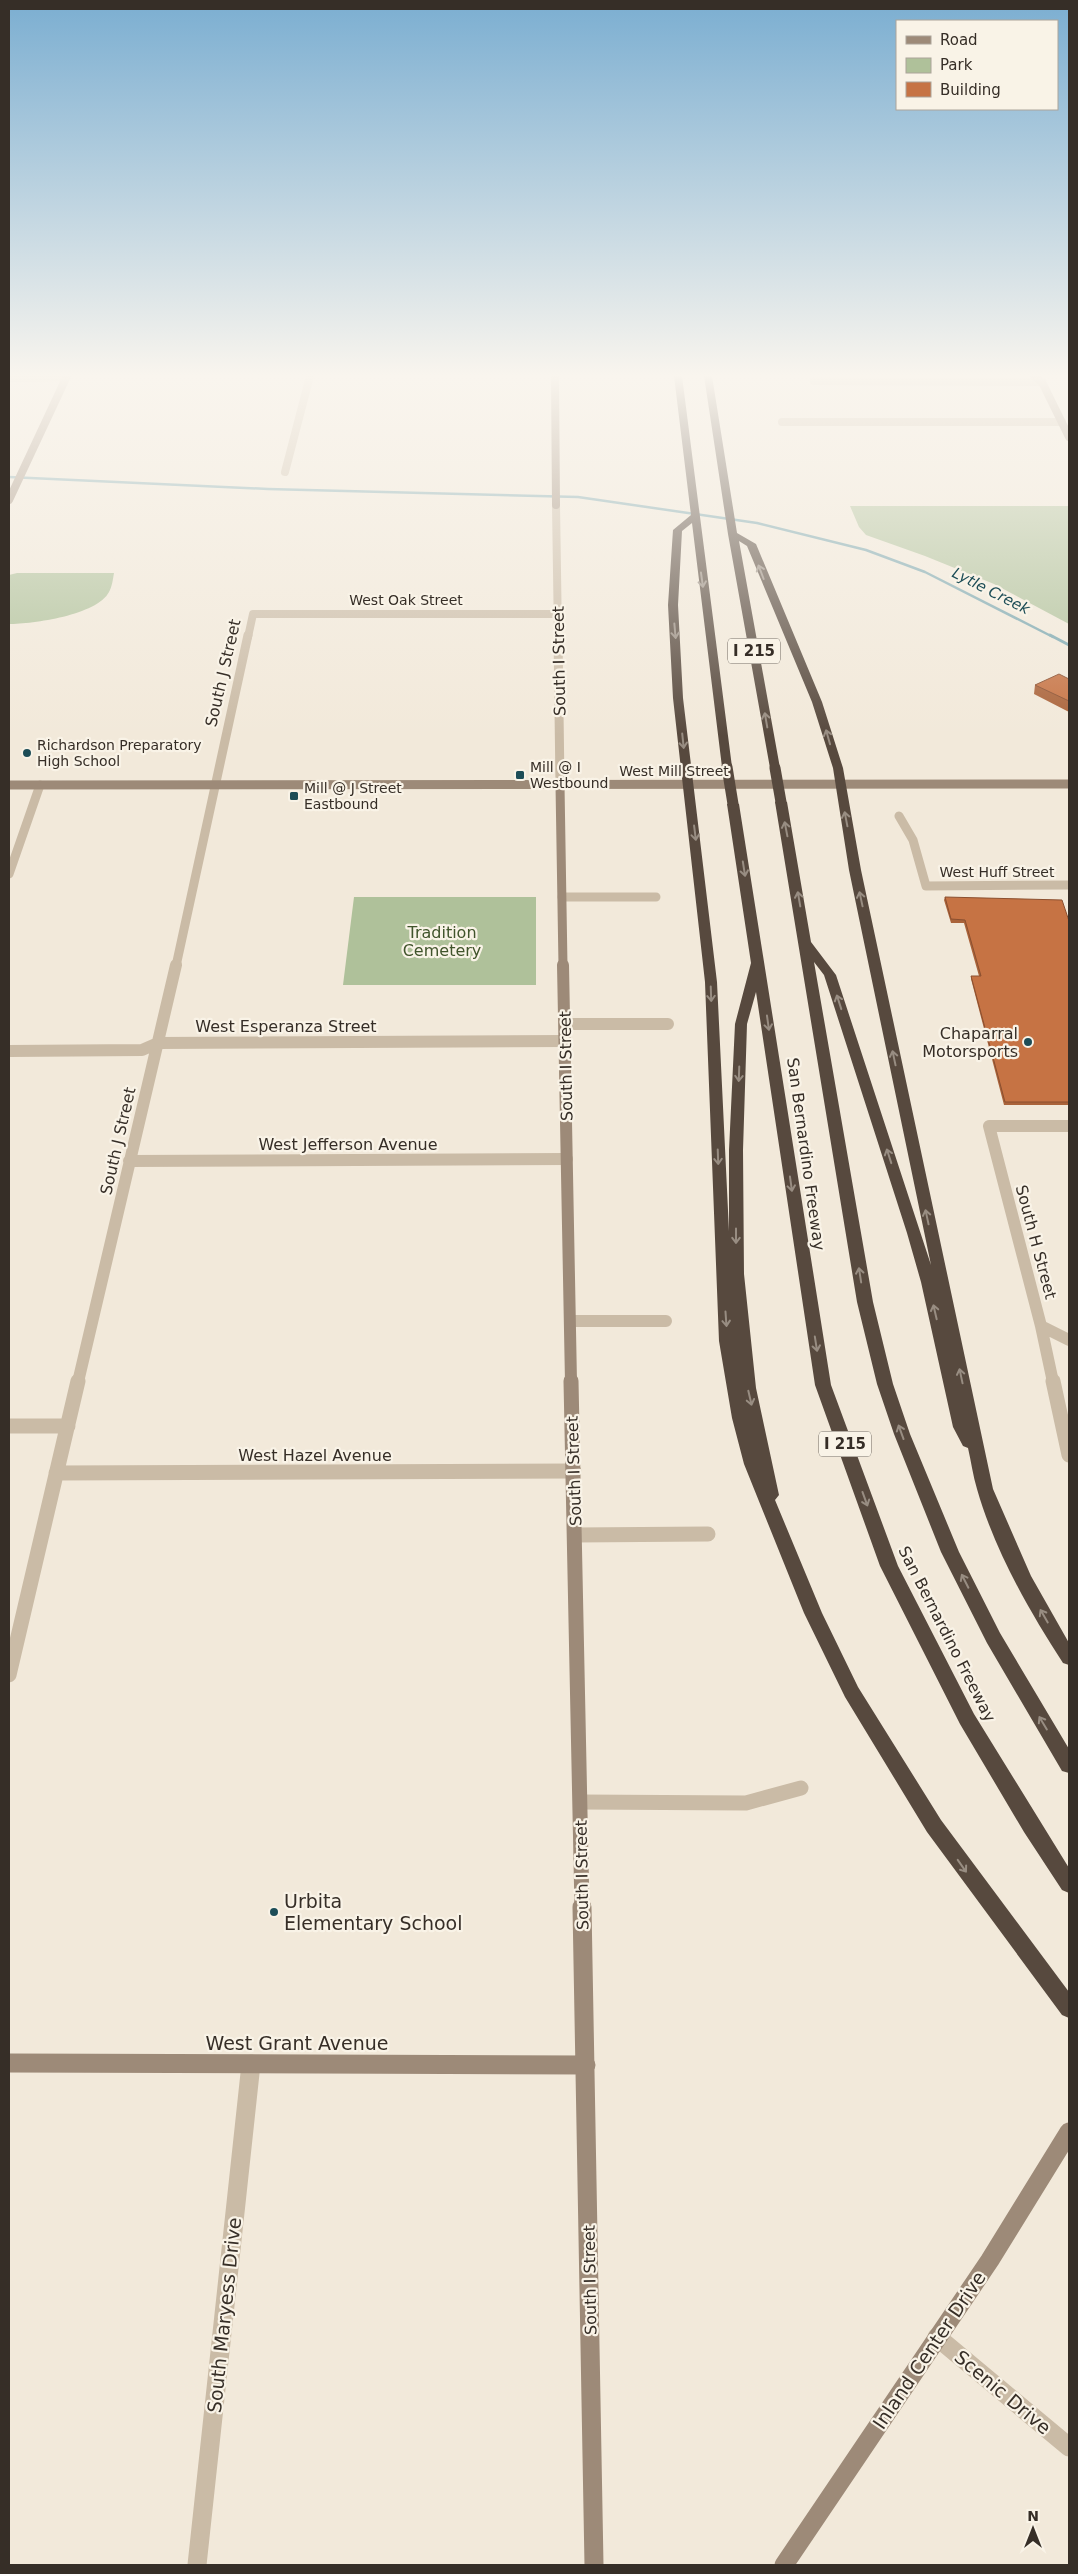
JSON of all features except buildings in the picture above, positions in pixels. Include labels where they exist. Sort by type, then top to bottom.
[{"type":"highway","name":"San Bernardino Freeway","points":[[692,496],[727,767],[823,1385],[889,1566],[967,1719],[1031,1826],[1069,1884]]},
{"type":"highway","name":"San Bernardino Freeway","points":[[726,496],[806,942],[865,1302],[885,1384],[902,1434],[950,1552],[993,1638],[1069,1765]]},
{"type":"highway","points":[[694,517],[678,530],[673,605],[678,698],[687,784],[702,890],[711,982],[727,1341],[752,1464],[813,1612],[851,1692],[901,1774],[971,1878],[1069,2008]]},
{"type":"highway","points":[[733,534],[751,544],[766,585],[807,675],[838,768],[839,784],[985,1489],[1000,1528],[1030,1593],[1069,1658]]},
{"type":"highway","points":[[806,942],[830,974],[914,1233],[928,1282],[961,1427],[978,1458]]},
{"type":"highway","points":[[758,957],[741,1024],[736,1150],[737,1274],[748,1388],[768,1476],[775,1522]]},
{"type":"street","name":"South I Street","points":[[556,496],[594,2565]]},
{"type":"street","name":"West Oak Street","points":[[253,614],[558,614]]},
{"type":"street","name":"South J Street","points":[[9,1675],[206,837],[215,784],[253,614]]},
{"type":"street","name":"West Mill Street","points":[[9,785],[1069,784]]},
{"type":"street","points":[[9,874],[40,785]]},
{"type":"street","name":"West Huff Street","points":[[898,816],[908,827],[914,840],[926,886],[1069,885]]},
{"type":"street","points":[[562,897],[656,897]]},
{"type":"street","points":[[565,1024],[668,1024]]},
{"type":"street","name":"West Esperanza Street","points":[[9,1051],[142,1050],[158,1043],[566,1041]]},
{"type":"street","name":"South H Street","points":[[1069,1126],[989,1126],[1041,1326],[1069,1454]]},
{"type":"street","name":"West Jefferson Avenue","points":[[129,1161],[567,1159]]},
{"type":"street","points":[[570,1321],[666,1321]]},
{"type":"street","points":[[1041,1326],[1069,1340]]},
{"type":"street","points":[[9,1426],[68,1426]]},
{"type":"street","name":"West Hazel Avenue","points":[[56,1473],[574,1471]]},
{"type":"street","points":[[576,1535],[708,1534]]},
{"type":"street","points":[[581,1802],[746,1803],[801,1788]]},
{"type":"street","name":"West Grant Avenue","points":[[9,2063],[586,2065]]},
{"type":"street","name":"South Maryess Drive","points":[[197,2565],[251,2064]]},
{"type":"street","name":"Inland Center Drive","points":[[784,2565],[1020,2214],[1069,2132]]},
{"type":"street","name":"Scenic Drive","points":[[937,2337],[1069,2446]]},
{"type":"green space","points":[[850,506],[1069,506],[1069,624],[994,584],[866,535],[859,527]]},
{"type":"green space","points":[[17,573],[114,573],[109,592],[92,607],[64,617],[9,624],[9,575]]},
{"type":"green space","name":"Tradition Cemetery","points":[[354,897],[536,897],[536,985],[343,985]]},
{"type":"waterway","name":"Lytle Creek","points":[[544,496],[578,497],[757,523],[866,550],[925,572],[1053,637]]},
{"type":"waterway","name":"Lytle Creek","points":[[1050,635],[1069,645]]},
{"type":"place","name":"Richardson Preparatory High School","points":[[27,753]]},
{"type":"place","name":"Mill @ I Westbound","points":[[520,775]]},
{"type":"place","name":"Mill @ J Street Eastbound","points":[[294,796]]},
{"type":"place","name":"Chaparral Motorsports","points":[[1028,1042]]},
{"type":"place","name":"Urbita Elementary School","points":[[274,1912]]}]
